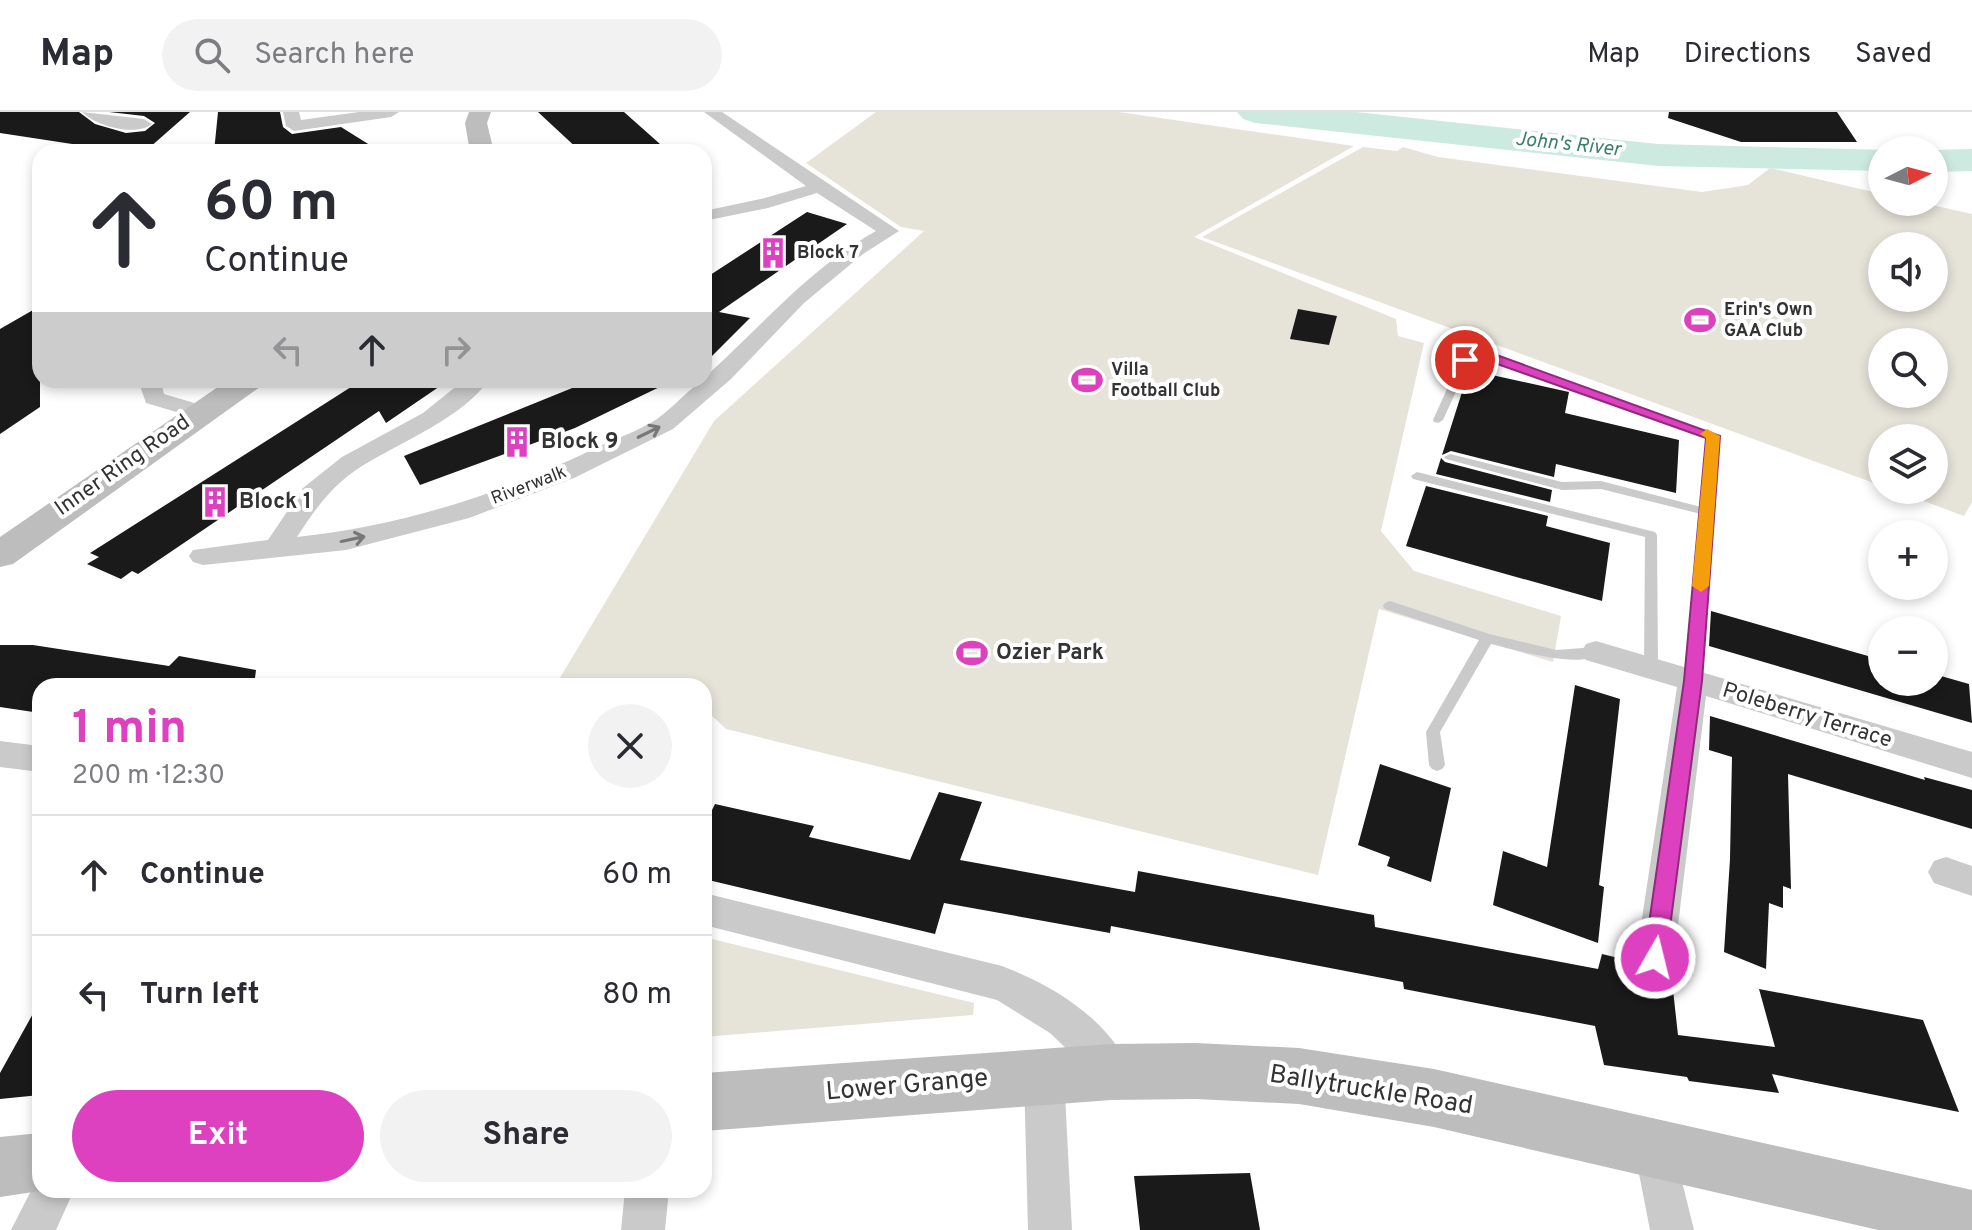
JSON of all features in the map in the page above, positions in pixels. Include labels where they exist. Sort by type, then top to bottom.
[{"type":"main road","points":[[455,115],[478,119],[481,144]]},
{"type":"main road","name":"Inner Ring Road","points":[[0,555],[237,388]]},
{"type":"main road","name":"Lower Grange","points":[[712,1101],[1111,1072]]},
{"type":"main road","name":"Ballytruckle Road","points":[[1111,1072],[1266,1073],[1394,1090],[1972,1221]]},
{"type":"main road","points":[[0,1167],[32,1164]]},
{"type":"street","points":[[90,112],[107,122],[144,124]]},
{"type":"street","points":[[288,144],[292,119],[389,112]]},
{"type":"street","name":"Riverwalk","points":[[712,112],[890,231],[856,250],[797,299],[712,383]]},
{"type":"street","points":[[712,214],[768,203],[820,187]]},
{"type":"street","points":[[151,388],[154,398],[200,412]]},
{"type":"street","points":[[276,549],[312,494],[351,462],[431,418],[468,388]]},
{"type":"street","name":"Riverwalk","points":[[203,556],[346,541],[460,512],[565,473],[665,424],[707,388]]},
{"type":"street","name":"Poleberry Terrace","points":[[1596,652],[1972,765]]},
{"type":"street","points":[[1655,958],[1693,681]]},
{"type":"street","points":[[0,754],[32,758]]},
{"type":"street","points":[[712,911],[1002,984],[1033,997],[1065,1018],[1088,1040],[1111,1072]]},
{"type":"street","points":[[1044,1075],[1050,1230]]},
{"type":"street","points":[[1655,1148],[1672,1230]]},
{"type":"street","points":[[33,1230],[48,1198]]},
{"type":"street","points":[[643,1230],[646,1198]]},
{"type":"lane","points":[[1438,420],[1465,360],[1491,357],[1713,436],[1693,681]]},
{"type":"lane","points":[[1450,457],[1562,486],[1601,485],[1707,512]]},
{"type":"lane","points":[[1417,476],[1651,535],[1651,669]]},
{"type":"lane","points":[[1390,606],[1487,638],[1556,655],[1596,652]]},
{"type":"lane","points":[[1437,765],[1433,732],[1487,638]]},
{"type":"shaded area","points":[[876,112],[1119,112],[1354,146],[1194,237],[1396,319],[1398,336],[1424,343],[1381,531],[1414,571],[1561,616],[1553,662],[1379,609],[1318,875],[726,729],[712,716],[712,678],[560,678],[714,421],[924,231],[901,227],[806,163]]},
{"type":"shaded area","name":"Erin's Own GAA Club","points":[[1363,147],[1397,151],[1403,147],[1438,157],[1702,192],[1748,185],[1770,168],[1868,191],[1868,216],[1948,216],[1948,209],[1972,214],[1972,502],[1964,516],[1932,504],[1948,504],[1948,424],[1868,424],[1868,481],[1202,237]]},
{"type":"shaded area","points":[[712,939],[974,1003],[973,1015],[712,1036]]},
{"type":"building","points":[[0,112],[79,112],[95,124],[126,133],[145,131],[155,123],[144,116],[109,112],[190,112],[154,144],[72,144],[0,133]]},
{"type":"building","points":[[218,112],[280,112],[283,127],[292,134],[341,127],[368,144],[215,144]]},
{"type":"building","points":[[538,112],[624,112],[660,144],[572,144]]},
{"type":"building","points":[[1669,112],[1837,112],[1857,142],[1741,142],[1668,118]]},
{"type":"building","points":[[807,212],[847,224],[719,312],[750,318],[712,356],[712,274]]},
{"type":"building","points":[[1298,309],[1337,316],[1329,345],[1290,339]]},
{"type":"building","points":[[32,311],[32,388],[40,388],[40,407],[0,434],[0,329]]},
{"type":"building","points":[[1469,370],[1569,392],[1565,413],[1679,440],[1676,493],[1556,464],[1554,477],[1451,451],[1442,455]]},
{"type":"building","name":"Block 1","points":[[349,388],[437,388],[386,423],[379,411],[138,574],[132,571],[121,579],[87,564],[99,557],[90,553]]},
{"type":"building","points":[[572,388],[658,388],[575,428],[420,485],[404,456]]},
{"type":"building","points":[[1441,458],[1445,462],[1552,490],[1550,502],[1436,474]]},
{"type":"building","points":[[1426,486],[1548,516],[1546,526],[1610,543],[1602,601],[1406,546]]},
{"type":"building","points":[[1711,611],[1868,656],[1868,693],[1709,646]]},
{"type":"building","points":[[0,645],[33,645],[169,666],[179,656],[256,670],[255,678],[32,678],[32,712],[0,707]]},
{"type":"building","points":[[1948,678],[1969,684],[1972,723],[1880,696],[1948,696]]},
{"type":"building","points":[[1575,685],[1620,699],[1599,885],[1604,887],[1598,943],[1493,905],[1503,851],[1547,867]]},
{"type":"building","points":[[1710,716],[1925,780],[1924,777],[1972,790],[1972,829],[1788,774],[1791,889],[1783,886],[1783,908],[1769,903],[1766,969],[1724,952],[1732,757],[1709,750]]},
{"type":"building","points":[[1380,764],[1451,788],[1431,882],[1387,866],[1390,857],[1358,845]]},
{"type":"building","points":[[939,792],[982,802],[960,860],[1135,892],[1138,871],[1374,915],[1375,927],[1598,969],[1602,954],[1635,962],[1641,973],[1654,978],[1671,972],[1678,1035],[1775,1047],[1759,989],[1923,1020],[1959,1112],[1772,1074],[1779,1093],[1604,1065],[1595,1026],[1404,989],[1403,982],[1111,926],[1110,933],[944,903],[935,934],[712,881],[712,810],[715,804],[814,826],[809,837],[910,860]]},
{"type":"building","points":[[32,1015],[32,1096],[0,1099],[0,1073]]},
{"type":"building","points":[[1250,1173],[1260,1230],[1140,1230],[1134,1176]]},
{"type":"waterway","name":"John's River","points":[[1255,112],[1658,155],[1868,160]]},
{"type":"waterway","name":"John's River","points":[[1948,161],[1972,160]]},
{"type":"slow traffic","points":[[1701,586],[1713,436],[1707,434]]},
{"type":"place","name":"Block 7","points":[[773,253]]},
{"type":"place","name":"Erin's Own GAA Club","points":[[1700,320]]},
{"type":"place","name":"Villa Football Club","points":[[1087,380]]},
{"type":"place","name":"Block 9","points":[[517,442]]},
{"type":"place","name":"Block 1","points":[[215,502]]},
{"type":"place","name":"Ozier Park","points":[[972,653]]},
{"type":"route","points":[[1465,360],[1491,357],[1713,436],[1693,681],[1655,958]]}]
